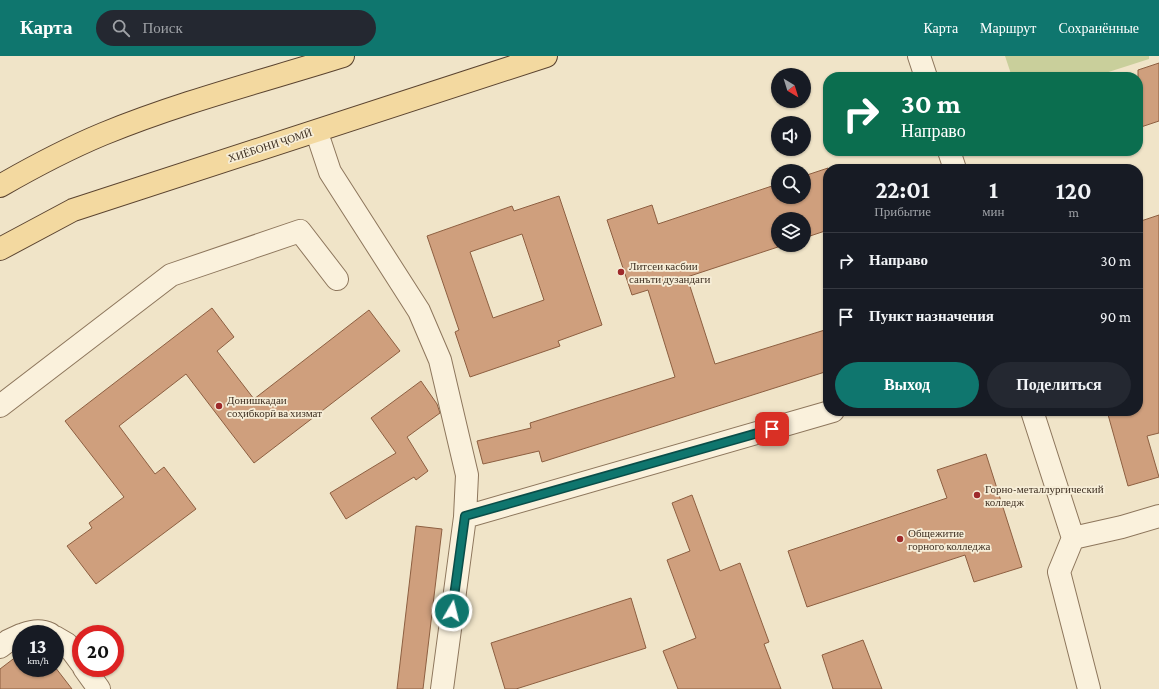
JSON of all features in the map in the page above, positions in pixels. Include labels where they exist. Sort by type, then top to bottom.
[{"type":"main road","points":[[0,186],[42,162],[103,134],[173,108],[343,56]]},
{"type":"main road","name":"ХИЁБОНИ ҶОМӢ","points":[[0,249],[73,210],[546,56]]},
{"type":"street","points":[[919,56],[924,72]]},
{"type":"street","points":[[319,139],[330,172],[419,311],[440,360],[467,475],[465,516],[442,689]]},
{"type":"street","points":[[0,406],[171,275],[300,231],[337,279]]},
{"type":"street","points":[[465,516],[823,414]]},
{"type":"street","points":[[1034,416],[1073,538],[1059,572],[1089,689]]},
{"type":"street","points":[[1073,538],[1122,527],[1159,516]]},
{"type":"street","points":[[0,646],[12,639]]},
{"type":"street","points":[[64,642],[72,651]]},
{"type":"street","points":[[90,677],[99,689]]},
{"type":"green space","points":[[1005,56],[1149,56],[1149,59],[1109,72],[1010,72]]},
{"type":"building","points":[[1159,63],[1159,121],[1143,126],[1143,72],[1138,72],[1138,70]]},
{"type":"building","points":[[823,170],[823,232],[811,236],[811,212],[771,212],[771,249],[687,277],[715,364],[823,331],[823,373],[542,462],[539,451],[483,464],[477,441],[531,428],[530,423],[675,377],[648,290],[632,295],[607,220],[652,205],[658,224],[771,186],[771,204],[811,204],[811,174]]},
{"type":"building","points":[[559,196],[602,325],[558,341],[560,346],[470,377],[455,332],[459,330],[427,236],[512,206],[514,211]],"holes":[[[522,234],[544,300],[493,318],[470,252]]]},
{"type":"building","points":[[1159,215],[1159,433],[1147,436],[1159,477],[1128,486],[1108,416],[1143,416],[1143,220]]},
{"type":"building","points":[[212,308],[234,337],[217,351],[254,399],[369,310],[400,351],[254,463],[186,374],[119,426],[155,474],[164,467],[196,509],[96,584],[67,546],[92,528],[89,523],[124,497],[65,421]]},
{"type":"building","points":[[421,381],[437,404],[440,413],[407,437],[428,471],[416,480],[414,477],[346,519],[330,493],[396,453],[371,418]]},
{"type":"building","points":[[986,454],[1022,567],[974,582],[965,555],[807,607],[788,551],[947,498],[937,470]]},
{"type":"building","points":[[692,495],[720,571],[740,563],[769,642],[764,644],[781,689],[678,689],[663,651],[696,638],[667,560],[690,551],[672,503]]},
{"type":"building","points":[[416,526],[442,529],[423,689],[397,689]]},
{"type":"building","points":[[631,598],[646,648],[516,689],[505,689],[491,643]]},
{"type":"building","points":[[863,640],[882,689],[833,689],[822,655]]},
{"type":"building","points":[[12,660],[12,677],[63,677],[72,689],[0,689],[0,669]]},
{"type":"place","name":"Литсеи касбии санъти дузандаги","points":[[621,272]]},
{"type":"place","name":"Донишкадаи соҳибкорӣ ва хизмат","points":[[219,406]]},
{"type":"place","name":"Горно-металлургический колледж","points":[[977,495]]},
{"type":"place","name":"Общежитие горного колледжа","points":[[900,539]]},
{"type":"route","points":[[452,611],[465,516],[772,429]]}]
